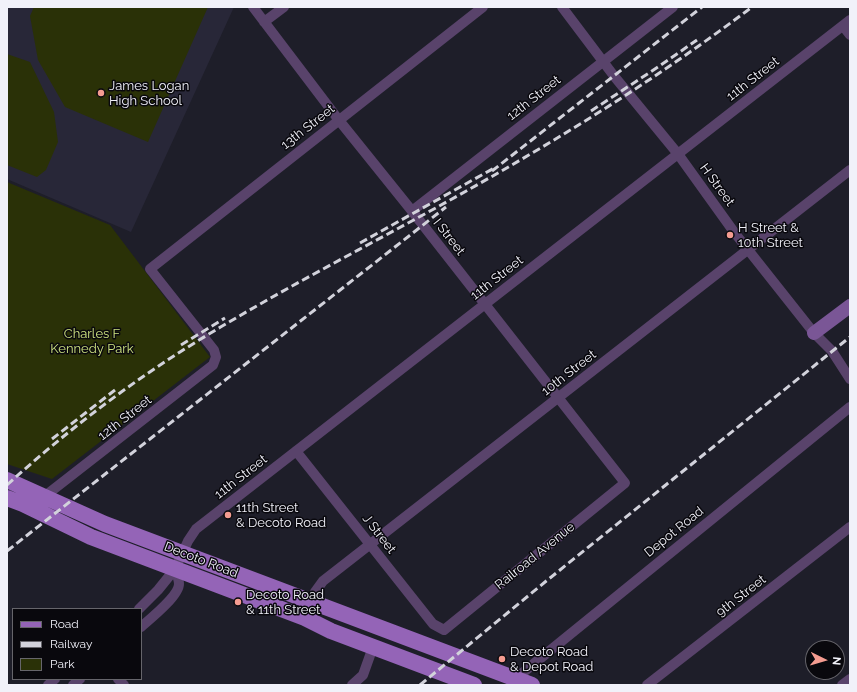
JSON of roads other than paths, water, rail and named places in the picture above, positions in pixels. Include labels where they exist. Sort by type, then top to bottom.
[{"type":"main road","name":"Decoto Road","points":[[7,480],[105,524],[532,685]]},
{"type":"main road","name":"Decoto Road","points":[[7,498],[23,504],[92,537],[304,618],[331,631],[474,685]]},
{"type":"street","name":"I Street","points":[[252,7],[338,119],[625,483]]},
{"type":"street","points":[[264,22],[284,7]]},
{"type":"street","name":"13th Street","points":[[216,357],[214,350],[150,269],[338,119],[483,7]]},
{"type":"street","name":"H Street","points":[[562,7],[603,61],[678,154],[748,250],[814,333],[832,351],[850,379]]},
{"type":"street","name":"12th Street","points":[[412,211],[673,7]]},
{"type":"street","points":[[846,23],[850,35]]},
{"type":"street","name":"11th Street","points":[[139,608],[158,590],[175,568],[181,553],[196,529],[846,23]]},
{"type":"street","name":"10th Street","points":[[311,602],[319,585],[370,544],[850,170]]},
{"type":"street","points":[[814,333],[850,306]]},
{"type":"street","name":"12th Street","points":[[45,496],[213,365],[216,357]]},
{"type":"street","name":"Depot Road","points":[[515,678],[850,407]]},
{"type":"street","name":"J Street","points":[[296,451],[432,624],[444,630]]},
{"type":"street","name":"Railroad Avenue","points":[[444,630],[625,483]]},
{"type":"street","name":"9th Street","points":[[647,685],[850,527]]},
{"type":"street","points":[[142,626],[170,601],[177,590],[179,585],[175,568]]},
{"type":"street","points":[[352,685],[363,675],[373,647]]},
{"type":"street","points":[[842,685],[850,678]]},
{"type":"railway","points":[[492,171],[702,7]]},
{"type":"railway","points":[[7,485],[48,449],[91,415],[135,382],[180,352],[251,309],[468,190],[541,148],[683,57],[752,7]]},
{"type":"railway","points":[[591,111],[697,40]]},
{"type":"railway","points":[[360,243],[496,167]]},
{"type":"railway","points":[[7,551],[446,207]]},
{"type":"railway","points":[[181,345],[225,318]]},
{"type":"railway","points":[[420,685],[545,582],[850,337]]},
{"type":"railway","points":[[52,439],[115,390]]},
{"type":"place","name":"James Logan High School","points":[[101,93]]},
{"type":"place","name":"H Street & 10th Street","points":[[730,235]]},
{"type":"place","name":"11th Street & Decoto Road","points":[[228,515]]},
{"type":"place","name":"Decoto Road & 11th Street","points":[[238,602]]},
{"type":"place","name":"Decoto Road & Depot Road","points":[[502,659]]},
{"type":"park label","name":"Charles F Kennedy Park","points":[[92,342]]}]
